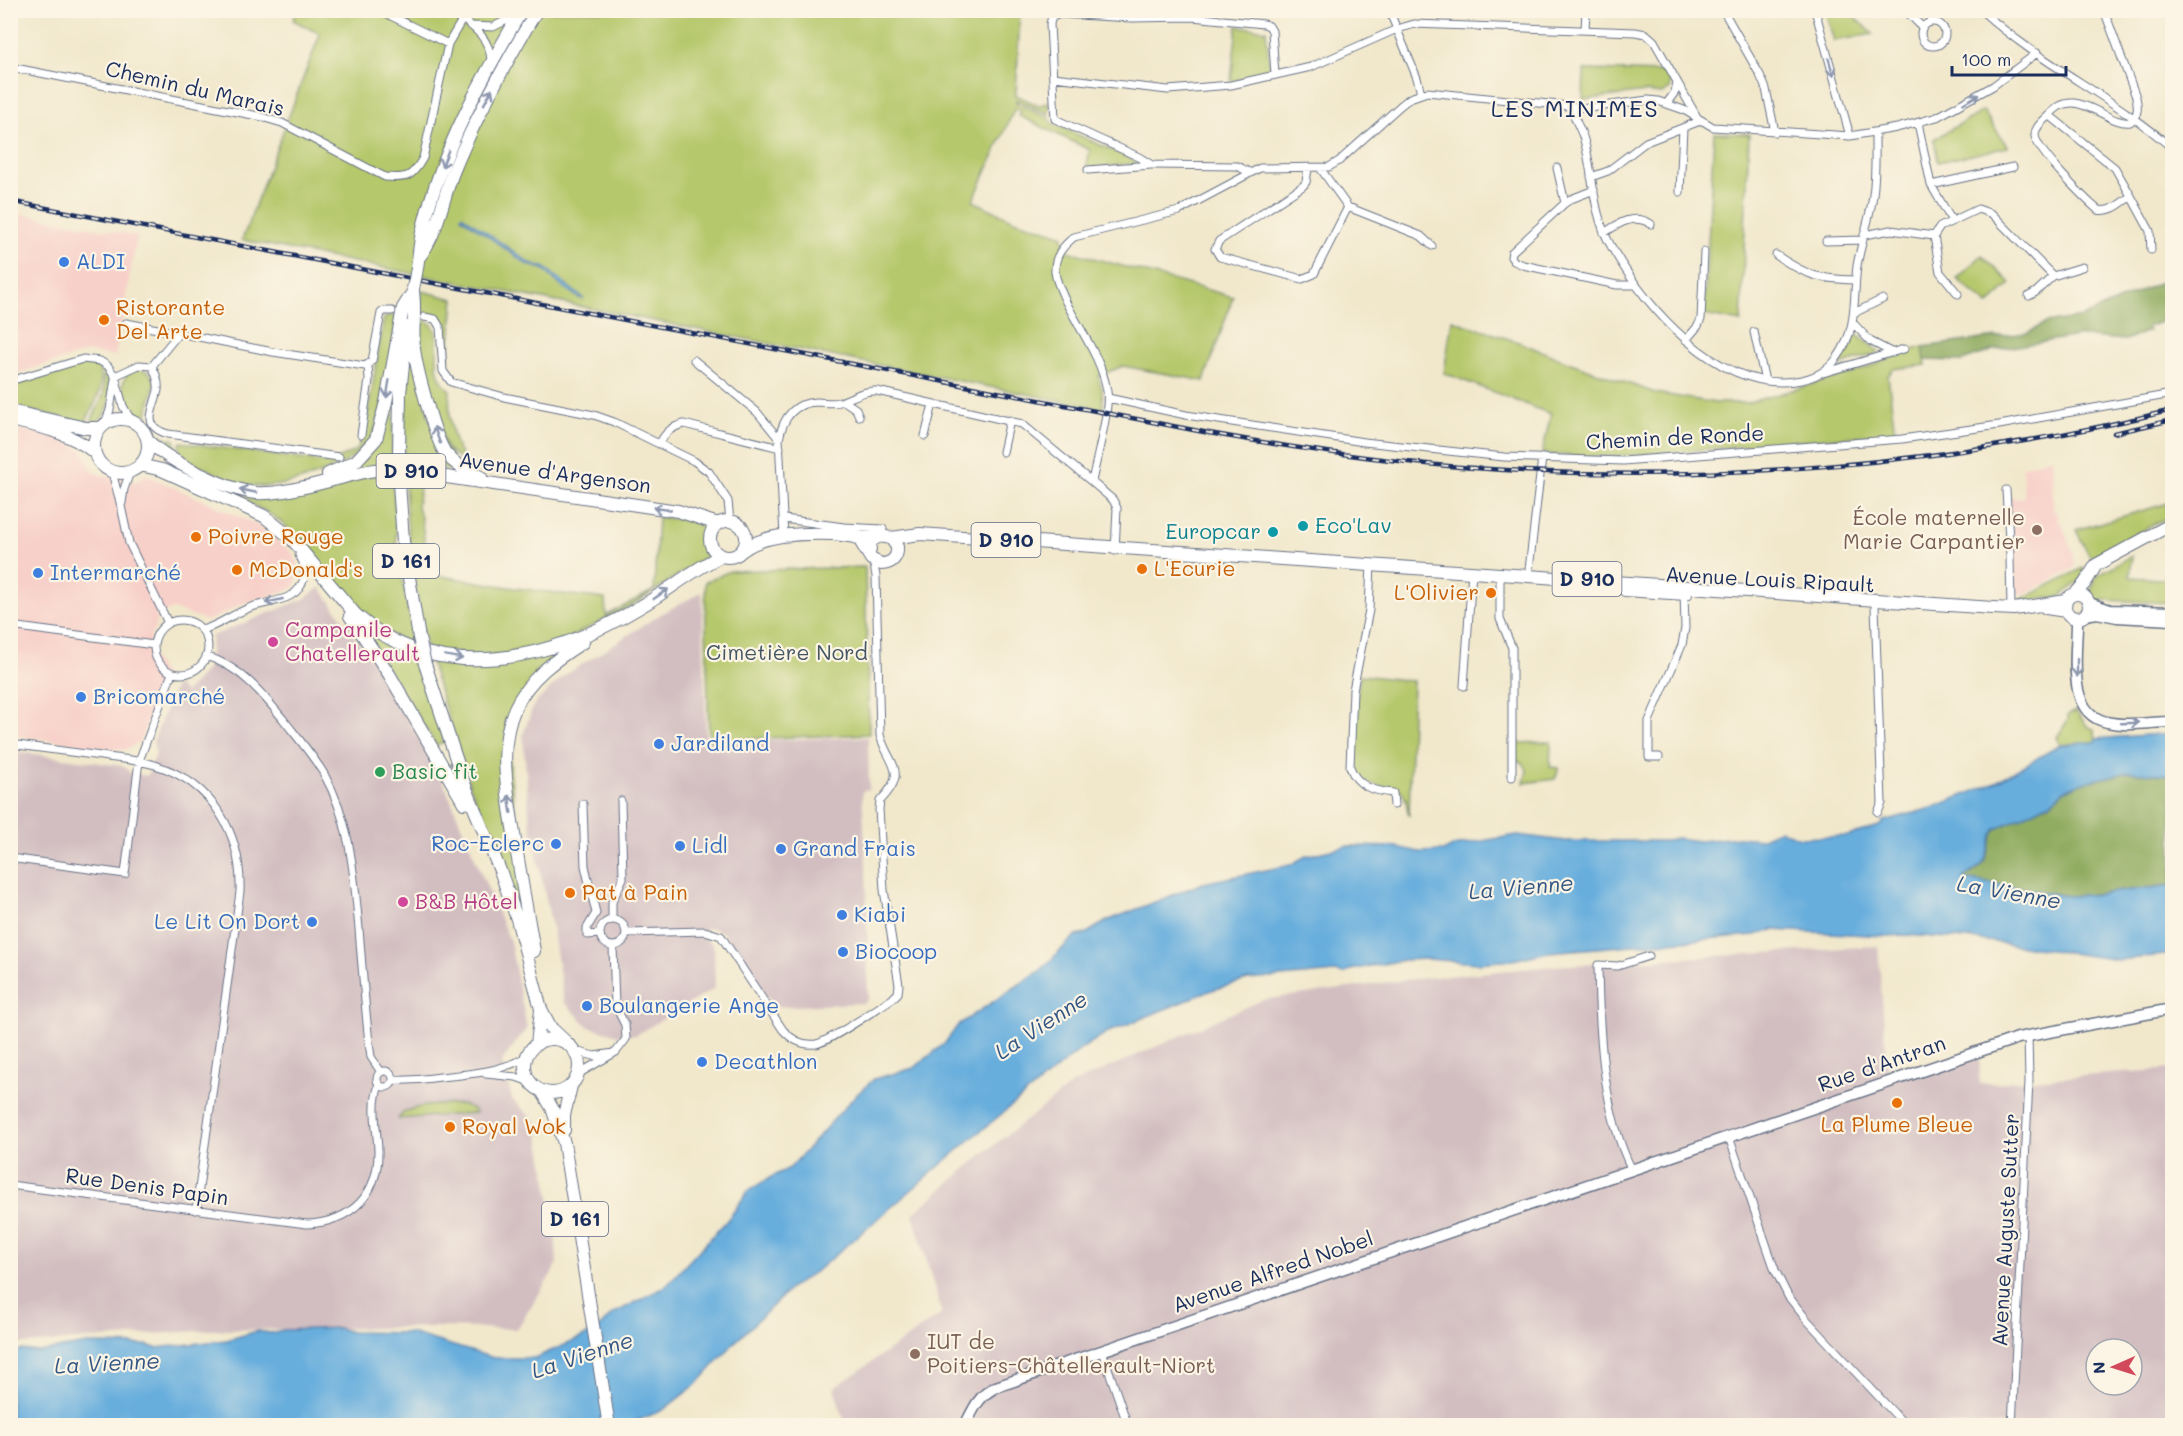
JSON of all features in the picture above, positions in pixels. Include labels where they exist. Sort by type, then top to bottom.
[{"type":"main road","name":"D 161","points":[[420,257],[429,242],[453,171],[483,106],[537,10]]},
{"type":"main road","name":"D 161","points":[[521,12],[465,113],[440,173],[422,231],[420,257],[403,360],[399,483],[405,552],[425,664],[465,786],[517,919],[541,1009],[551,1028],[570,1047]]},
{"type":"main road","points":[[305,486],[356,461],[376,439],[386,402],[403,308],[413,290]]},
{"type":"main road","points":[[413,290],[416,310],[413,328],[415,356],[442,448],[452,460],[467,471],[517,487]]},
{"type":"main road","points":[[10,411],[86,428],[102,426],[113,420],[131,420],[142,429],[148,441],[148,450],[135,469]]},
{"type":"main road","points":[[10,420],[52,430],[77,440],[94,452]]},
{"type":"main road","points":[[102,426],[93,443],[94,452],[100,464],[112,472],[121,474],[135,469],[162,470],[241,504],[274,523],[308,556],[365,623],[396,641],[437,654],[476,660],[508,658],[557,646],[611,623],[646,604],[701,566],[721,556],[733,557],[743,550],[746,537],[742,528],[724,523],[712,531],[710,541],[714,550],[721,556]]},
{"type":"main road","name":"Avenue d'Argenson","points":[[148,441],[178,462],[243,491],[268,493],[384,469],[678,511],[724,523]]},
{"type":"main road","points":[[2078,606],[2088,578],[2096,565],[2172,524]]},
{"type":"main road","name":"D 910","points":[[742,528],[781,537]]},
{"type":"main road","name":"D 910","points":[[743,550],[754,543],[781,537],[832,534],[859,539],[883,535],[920,534],[1118,550]]},
{"type":"main road","points":[[859,539],[871,557],[881,564],[887,564],[894,559],[897,550],[883,535],[869,545],[871,557]]},
{"type":"main road","name":"D 910","points":[[897,550],[909,541],[920,539],[1118,550]]},
{"type":"main road","name":"Avenue Louis Ripault","points":[[1118,550],[1528,578],[1664,594],[1684,590],[2011,612]]},
{"type":"main road","points":[[308,556],[389,674],[451,779],[480,837],[494,856]]},
{"type":"main road","name":"Avenue Louis Ripault","points":[[1472,575],[1500,580],[1528,578]]},
{"type":"main road","name":"Avenue Louis Ripault","points":[[1684,590],[1875,606],[2011,612],[2078,606]]},
{"type":"main road","points":[[531,965],[534,953],[506,780],[505,750],[510,723],[518,702],[535,679],[556,660],[611,623]]},
{"type":"main road","name":"D 161","points":[[537,1044],[541,1009]]},
{"type":"main road","points":[[554,1039],[570,1047],[579,1065],[578,1074],[571,1086],[557,1093],[542,1091],[530,1082],[525,1069],[527,1057],[537,1044],[554,1039]]},
{"type":"main road","name":"D 161","points":[[571,1086],[564,1115],[564,1143],[609,1425]]},
{"type":"main road","name":"D 161","points":[[542,1091],[552,1108],[564,1143]]},
{"type":"street","points":[[379,10],[448,44]]},
{"type":"street","points":[[451,10],[472,26],[487,42],[492,63]]},
{"type":"street","points":[[1389,10],[1421,93]]},
{"type":"street","points":[[1585,30],[1586,10]]},
{"type":"street","points":[[1724,10],[1766,89],[1775,132]]},
{"type":"street","points":[[1815,10],[1850,136]]},
{"type":"street","points":[[1905,10],[1923,27]]},
{"type":"street","points":[[1982,10],[1994,22],[2037,53],[2136,117],[2172,148]]},
{"type":"street","points":[[2104,10],[2136,97],[2136,117],[2130,123],[2121,123],[2096,109],[2071,103],[2062,104],[2036,131],[2036,138],[2057,168],[2098,210],[2108,211],[2131,196]]},
{"type":"street","points":[[472,26],[493,27],[521,12]]},
{"type":"street","points":[[1152,165],[1055,119],[1050,24],[1052,16],[1059,14],[1132,18],[1192,17],[1264,24],[1272,31],[1275,75]]},
{"type":"street","name":"Chemin du Marais","points":[[10,67],[258,116],[282,123],[386,177],[401,179],[413,174],[423,158],[448,44],[462,20]]},
{"type":"street","points":[[1053,77],[1168,90],[1211,87],[1311,67],[1397,29],[1414,24],[1646,34],[1654,40],[1700,121]]},
{"type":"street","points":[[1092,482],[1108,398],[1096,359],[1057,281],[1055,271],[1059,252],[1074,237],[1179,212],[1249,172],[1270,167],[1329,167],[1339,161],[1400,106],[1421,93],[1436,91],[1588,108],[1648,100],[1667,103],[1684,110],[1713,127],[1850,136],[1918,123],[1937,117],[1971,99],[2037,53]]},
{"type":"street","points":[[1667,103],[1675,92],[1677,82]]},
{"type":"street","points":[[1572,107],[1584,141],[1604,233],[1647,301],[1686,340],[1718,362],[1742,374],[1765,381],[1790,382],[1904,349]]},
{"type":"street","points":[[2049,116],[2115,168],[2150,231],[2151,250]]},
{"type":"street","points":[[1591,177],[1608,171],[1646,142],[1700,121]]},
{"type":"street","points":[[1918,123],[1931,185],[1952,221]]},
{"type":"street","points":[[1680,192],[1683,128]]},
{"type":"street","points":[[1816,376],[1837,358],[1845,345],[1853,323],[1856,280],[1873,197],[1875,132]]},
{"type":"street","points":[[1088,170],[1152,165],[1238,166],[1249,172]]},
{"type":"street","points":[[1931,185],[2013,167]]},
{"type":"street","points":[[1308,168],[1306,182],[1303,186],[1219,241],[1215,249],[1220,257],[1302,279],[1314,274],[1348,207]]},
{"type":"street","points":[[1320,168],[1348,207],[1421,236],[1432,246]]},
{"type":"street","points":[[1557,168],[1565,203]]},
{"type":"street","points":[[1594,190],[1565,203],[1512,252],[1511,257],[1523,265],[1617,285],[1635,285]]},
{"type":"street","points":[[1958,294],[1940,272],[1934,236],[1940,227],[1978,209],[1988,211],[2052,276]]},
{"type":"street","points":[[1604,233],[1629,219],[1637,218],[1651,224]]},
{"type":"street","points":[[1827,241],[1864,237],[1891,230],[1934,236]]},
{"type":"street","points":[[1686,340],[1701,319],[1704,252]]},
{"type":"street","points":[[1776,255],[1816,278],[1856,280]]},
{"type":"street","points":[[2029,296],[2052,276],[2082,267]]},
{"type":"street","points":[[1854,313],[1883,298]]},
{"type":"street","points":[[362,435],[369,380],[368,366],[372,361],[381,313],[392,312]]},
{"type":"street","points":[[424,316],[435,319],[440,327],[443,371],[451,382],[504,397],[594,415],[614,422],[694,461],[709,472],[729,503],[724,523]]},
{"type":"street","points":[[126,323],[273,352],[368,366]]},
{"type":"street","points":[[1853,323],[1870,341],[1893,352]]},
{"type":"street","points":[[1754,332],[1765,381]]},
{"type":"street","points":[[153,366],[179,333]]},
{"type":"street","points":[[10,381],[83,359],[100,361],[108,366],[115,376],[123,406],[131,420]]},
{"type":"street","points":[[693,360],[758,412],[779,438]]},
{"type":"street","points":[[115,376],[139,365],[153,366]]},
{"type":"street","points":[[153,366],[158,390],[151,420],[155,429],[161,432],[339,457]]},
{"type":"street","points":[[102,426],[110,410],[115,376]]},
{"type":"street","points":[[781,537],[784,519],[779,438],[786,417],[794,409],[806,403],[844,401],[861,392],[871,391],[1010,420],[1026,426],[1041,442],[1113,500],[1117,508],[1118,550]]},
{"type":"street","name":"Chemin de Ronde","points":[[1108,398],[1207,419],[1364,442],[1468,454],[1623,461],[1902,439],[1999,425],[2172,393]]},
{"type":"street","points":[[844,401],[860,416]]},
{"type":"street","points":[[925,436],[933,405]]},
{"type":"street","points":[[1003,452],[1010,420]]},
{"type":"street","points":[[659,444],[667,431],[684,424],[780,448]]},
{"type":"street","points":[[1528,578],[1542,459]]},
{"type":"street","points":[[121,506],[124,489],[135,469]]},
{"type":"street","points":[[112,472],[131,549],[168,623]]},
{"type":"street","points":[[2006,490],[2011,612]]},
{"type":"street","points":[[202,630],[250,608],[290,597],[298,590],[303,580],[304,567],[297,552],[277,532],[241,504]]},
{"type":"street","points":[[784,519],[883,535]]},
{"type":"street","points":[[626,933],[705,931],[721,936],[783,1030],[803,1044],[822,1042],[898,993],[899,985],[884,890],[879,809],[880,801],[890,790],[895,776],[890,756],[880,735],[876,576],[871,557]]},
{"type":"street","points":[[876,576],[887,564]]},
{"type":"street","points":[[1371,568],[1369,610],[1353,690],[1350,767],[1353,777],[1363,785],[1375,791],[1393,793],[1394,805]]},
{"type":"street","points":[[1464,686],[1472,575]]},
{"type":"street","points":[[1500,580],[1500,620],[1512,648],[1512,777]]},
{"type":"street","points":[[1659,757],[1649,757],[1648,725],[1682,645],[1685,627],[1684,590]]},
{"type":"street","points":[[1875,606],[1882,803],[1878,812]]},
{"type":"street","points":[[2078,606],[2078,692],[2090,714],[2095,718],[2114,723],[2172,722]]},
{"type":"street","name":"D 910","points":[[2078,606],[2110,610],[2172,612]]},
{"type":"street","name":"D 910","points":[[2078,606],[2117,617],[2172,620]]},
{"type":"street","points":[[182,620],[202,630],[208,647],[206,656],[196,670],[180,674],[164,669],[154,654],[154,645],[160,629],[168,623],[182,620]]},
{"type":"street","points":[[10,626],[154,645]]},
{"type":"street","points":[[206,656],[227,664],[242,674],[267,698],[324,775],[338,805],[353,863],[371,1057],[381,1072],[390,1073],[393,1080]]},
{"type":"street","points":[[10,858],[125,874],[140,761],[172,673]]},
{"type":"street","points":[[10,744],[140,761],[170,771],[188,781],[204,794],[219,812],[231,832],[240,871],[239,898],[196,1210]]},
{"type":"street","points":[[612,920],[612,902],[623,879],[621,801]]},
{"type":"street","points":[[583,804],[585,866],[596,913],[587,928],[587,935],[600,934]]},
{"type":"street","points":[[612,920],[622,923],[626,933],[622,942],[613,946],[604,943],[600,934],[604,923],[612,920]]},
{"type":"street","points":[[578,1074],[616,1052],[624,1044],[625,1025],[615,1005],[613,946]]},
{"type":"street","points":[[1632,1170],[1621,1146],[1609,1098],[1600,1019],[1598,965],[1618,966],[1649,956]]},
{"type":"street","name":"Rue d'Antran","points":[[1610,1178],[2028,1035],[2172,1009]]},
{"type":"street","name":"Avenue Auguste Sutter","points":[[2012,1425],[2030,1081],[2028,1035]]},
{"type":"street","points":[[570,1047],[594,1056],[616,1052]]},
{"type":"street","points":[[393,1080],[480,1073],[504,1068],[527,1057]]},
{"type":"street","points":[[381,1072],[376,1078],[379,1085],[388,1087],[393,1080]]},
{"type":"street","points":[[480,1073],[516,1077],[530,1082]]},
{"type":"street","name":"Rue Denis Papin","points":[[10,1185],[280,1221],[307,1224],[330,1222],[351,1211],[361,1202],[375,1177],[378,1165],[374,1105],[379,1085]]},
{"type":"street","points":[[1729,1137],[1775,1270],[1788,1296],[1807,1320],[1906,1425]]},
{"type":"street","name":"Avenue Alfred Nobel","points":[[965,1425],[975,1404],[987,1391],[1610,1178]]},
{"type":"street","points":[[1102,1351],[1128,1425]]},
{"type":"shaded area","points":[[11,212],[137,236],[115,356],[87,352],[11,375]]},
{"type":"shaded area","points":[[18,429],[53,436],[82,450],[93,472],[103,476],[136,482],[146,475],[258,525],[293,553],[299,567],[294,588],[240,605],[208,621],[173,609],[157,615],[155,629],[151,634],[149,652],[164,676],[140,742],[124,750],[11,735],[10,460]]},
{"type":"shaded area","name":"École maternelle Marie Carpantier","points":[[2052,457],[2053,511],[2061,522],[2073,552],[2075,567],[2023,595],[2016,591],[2009,498],[2024,498],[2022,467]]},
{"type":"shaded area","points":[[320,587],[382,675],[444,784],[510,942],[527,1028],[502,1061],[512,1099],[537,1123],[555,1228],[557,1265],[517,1329],[441,1327],[209,1330],[11,1345],[11,751],[123,766],[131,773],[147,776],[156,753],[153,742],[176,684],[185,693],[208,668],[212,636],[304,599]]},
{"type":"shaded area","points":[[702,592],[706,742],[868,737],[869,789],[862,791],[866,866],[868,998],[865,1003],[774,1007],[730,941],[716,929],[706,928],[706,939],[714,946],[715,988],[636,1035],[618,1035],[589,1027],[564,1002],[553,932],[530,823],[523,734],[534,704],[564,676],[661,614]]},
{"type":"shaded area","points":[[1878,946],[1888,1077],[1980,1057],[1979,1084],[2172,1069],[2172,1425],[846,1426],[834,1388],[942,1314],[913,1214],[984,1153],[1074,1083],[1262,1000],[1405,980],[1554,966]]},
{"type":"green space","points":[[297,11],[1020,11],[1016,95],[1039,106],[1049,102],[1049,114],[1016,100],[1016,103],[1049,118],[1052,123],[1140,163],[1086,169],[1090,150],[1019,116],[1021,111],[1015,108],[973,201],[1014,220],[1062,235],[1068,251],[1233,297],[1204,381],[1123,366],[1098,376],[1102,389],[1103,409],[242,240],[320,34],[293,20]]},
{"type":"green space","points":[[1825,11],[1847,11],[1873,34],[1834,41]]},
{"type":"green space","points":[[1237,26],[1266,30],[1270,68],[1267,73],[1231,81]]},
{"type":"green space","points":[[1584,70],[1665,72],[1670,89],[1662,94],[1645,92],[1583,100]]},
{"type":"green space","points":[[1983,111],[2008,147],[1938,162],[1934,139]]},
{"type":"green space","points":[[1714,133],[1749,134],[1741,322],[1704,315]]},
{"type":"green space","points":[[1982,255],[2011,284],[1988,305],[1957,279]]},
{"type":"green space","points":[[2161,282],[2172,300],[2172,318],[2147,327],[2149,331],[2125,340],[2078,336],[1994,350],[1962,361],[1925,360],[1923,347],[2027,333],[2046,323],[2082,317]]},
{"type":"green space","points":[[422,291],[454,299],[448,362],[443,324],[439,319],[419,311]]},
{"type":"green space","points":[[391,315],[397,316],[381,410],[371,437],[352,458],[304,479],[271,486],[250,486],[229,480],[182,457],[179,447],[181,442],[329,463],[357,450],[365,430],[384,318]]},
{"type":"green space","points":[[417,319],[430,323],[435,330],[439,374],[450,390],[450,419],[459,450],[470,464],[493,471],[470,469],[446,447],[419,361]]},
{"type":"green space","points":[[1452,320],[1655,393],[1715,403],[1747,403],[1859,371],[1923,347],[1926,365],[1893,369],[1888,376],[1895,433],[1640,455],[1594,457],[1542,454],[1551,414],[1444,373]]},
{"type":"green space","points":[[411,335],[429,419],[461,472],[404,464],[405,390]]},
{"type":"green space","points":[[1854,335],[1878,353],[1840,365],[1839,361]]},
{"type":"green space","points":[[395,360],[392,464],[341,475],[367,458]]},
{"type":"green space","points":[[84,364],[99,367],[101,376],[98,396],[85,423],[11,406],[10,386]]},
{"type":"green space","points":[[140,368],[150,373],[155,382],[147,416],[150,429],[175,440],[176,455],[155,441],[148,429],[126,404],[123,384],[128,374]]},
{"type":"green space","points":[[105,371],[110,386],[110,402],[103,416],[90,424],[104,394],[103,375]]},
{"type":"green space","points":[[389,474],[390,478],[393,478],[397,552],[414,640],[412,643],[375,625],[345,596],[286,526],[267,512],[240,499],[241,496],[282,497],[347,479]]},
{"type":"green space","points":[[405,480],[421,482],[417,507],[421,517],[429,574],[605,599],[606,616],[654,590],[658,517],[686,520],[703,526],[703,543],[707,556],[633,605],[563,641],[488,657],[429,650],[425,644],[412,562]]},
{"type":"green space","points":[[2172,502],[2172,515],[2093,557],[2090,557],[2076,530]]},
{"type":"green space","points":[[2132,556],[2130,577],[2170,580],[2172,603],[2103,600],[2102,604],[2095,600],[2091,590],[2097,575]]},
{"type":"green space","name":"Cimetière Nord","points":[[865,567],[869,734],[709,740],[705,582],[730,571]]},
{"type":"green space","points":[[2083,568],[2080,581],[2059,597],[2017,602]]},
{"type":"green space","points":[[367,627],[415,650],[444,742],[436,745],[365,633]]},
{"type":"green space","points":[[559,648],[562,653],[506,723],[523,906],[519,907],[469,783],[430,655],[452,660]]},
{"type":"green space","points":[[1360,675],[1413,681],[1409,816],[1402,791],[1370,783],[1359,776],[1355,769],[1356,704]]},
{"type":"green space","points":[[2076,711],[2087,726],[2095,730],[2096,742],[2060,745],[2057,737],[2068,720],[2068,715]]},
{"type":"green space","points":[[1551,742],[1550,767],[1559,768],[1555,779],[1524,783],[1527,770],[1523,763],[1516,760],[1516,743]]},
{"type":"green space","points":[[2129,772],[2172,775],[2172,885],[2068,896],[1963,879],[1982,865],[1996,829],[2050,803],[2063,791],[2081,783]]},
{"type":"green space","points":[[461,1104],[475,1110],[476,1113],[398,1119],[417,1107]]},
{"type":"water","points":[[462,215],[530,263],[544,267],[584,299],[560,285],[543,269],[528,265],[461,217]]},
{"type":"water","name":"La Vienne","points":[[2172,733],[2172,775],[2129,772],[2081,783],[2063,791],[2050,803],[1996,829],[1983,863],[1963,879],[2068,896],[2172,885],[2172,954],[2119,960],[1981,940],[1773,930],[1755,935],[1548,952],[1513,960],[1478,963],[1427,959],[1404,960],[1350,970],[1344,974],[1336,972],[1248,980],[1212,990],[1106,1033],[1081,1049],[971,1139],[819,1269],[791,1288],[734,1343],[698,1383],[663,1410],[629,1424],[451,1426],[429,1420],[382,1418],[353,1426],[11,1425],[10,1353],[22,1350],[39,1352],[87,1344],[146,1345],[156,1348],[227,1340],[257,1331],[271,1333],[283,1330],[338,1328],[351,1332],[410,1333],[494,1358],[535,1358],[587,1335],[602,1325],[611,1315],[666,1286],[730,1217],[748,1191],[790,1168],[853,1098],[874,1079],[914,1068],[945,1043],[958,1025],[1041,970],[1074,937],[1087,933],[1107,921],[1203,883],[1290,865],[1306,856],[1347,846],[1397,847],[1419,852],[1443,851],[1453,846],[1517,835],[1565,841],[1666,841],[1676,838],[1700,841],[1739,837],[1760,839],[1780,830],[1800,838],[1848,836],[1882,825],[1883,821],[1932,808],[1996,782],[2060,745],[2095,742],[2096,739]]},
{"type":"railway","points":[[10,201],[1209,433],[1334,453],[1460,467],[1639,474],[1819,467],[1909,458],[1998,445],[2086,430],[2172,410]]},
{"type":"railway","points":[[2114,433],[2172,420]]},
{"type":"place","name":"ALDI","points":[[64,262]]},
{"type":"place","name":"Ristorante Del Arte","points":[[104,320]]},
{"type":"place","name":"Eco'Lav","points":[[1303,526]]},
{"type":"place","name":"École maternelle Marie Carpantier","points":[[2037,530]]},
{"type":"place","name":"Europcar","points":[[1273,532]]},
{"type":"place","name":"Poivre Rouge","points":[[196,537]]},
{"type":"place","name":"L'Ecurie","points":[[1142,569]]},
{"type":"place","name":"McDonald's","points":[[237,570]]},
{"type":"place","name":"Intermarché","points":[[38,573]]},
{"type":"place","name":"L'Olivier","points":[[1491,593]]},
{"type":"place","name":"Campanile Chatellerault","points":[[273,642]]},
{"type":"place","name":"Bricomarché","points":[[81,697]]},
{"type":"place","name":"Jardiland","points":[[659,744]]},
{"type":"place","name":"Basic fit","points":[[380,772]]},
{"type":"place","name":"Roc-Eclerc","points":[[556,844]]},
{"type":"place","name":"Lidl","points":[[680,846]]},
{"type":"place","name":"Grand Frais","points":[[781,849]]},
{"type":"place","name":"Pat à Pain","points":[[570,893]]},
{"type":"place","name":"B&B Hôtel","points":[[403,902]]},
{"type":"place","name":"Kiabi","points":[[842,915]]},
{"type":"place","name":"Le Lit On Dort","points":[[312,922]]},
{"type":"place","name":"Biocoop","points":[[843,952]]},
{"type":"place","name":"Boulangerie Ange","points":[[587,1006]]},
{"type":"place","name":"Decathlon","points":[[702,1062]]},
{"type":"place","name":"La Plume Bleue","points":[[1897,1103]]},
{"type":"place","name":"Royal Wok","points":[[450,1127]]},
{"type":"place","name":"IUT de Poitiers-Châtellerault-Niort","points":[[915,1354]]},
{"type":"district","name":"LES MINIMES","points":[[1575,109]]}]
